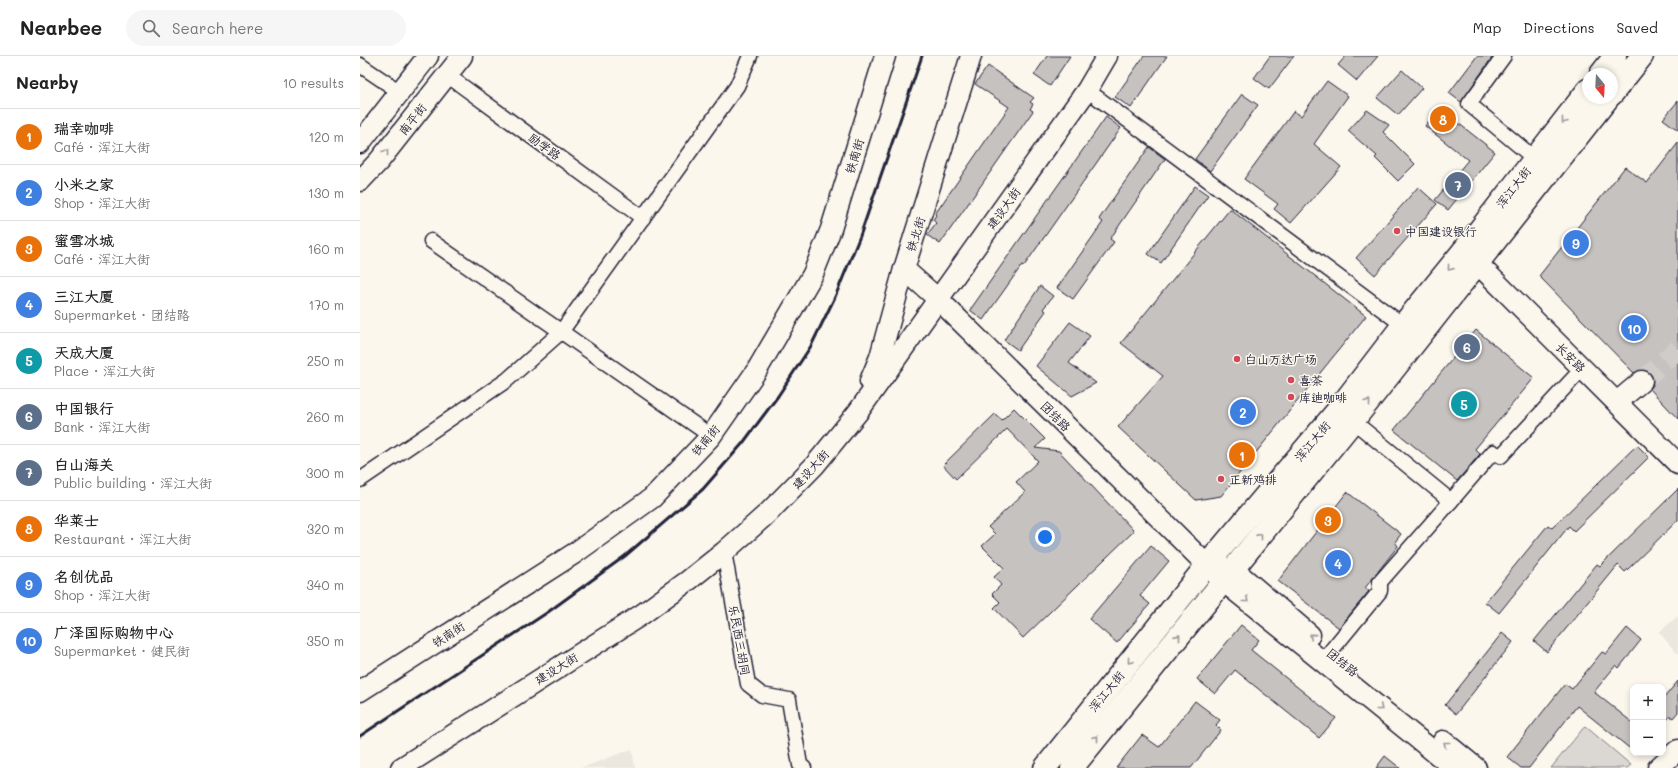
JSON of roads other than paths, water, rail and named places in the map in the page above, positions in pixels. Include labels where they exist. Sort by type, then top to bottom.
[{"type":"main road","points":[[1606,68],[1615,56]]},
{"type":"main road","points":[[1618,86],[1642,56]]},
{"type":"main road","name":"浑江大街","points":[[1072,768],[1353,421],[1470,257],[1535,159],[1582,98]]},
{"type":"main road","name":"浑江大街","points":[[1045,768],[1207,565],[1338,411],[1403,325],[1470,257],[1603,104]]},
{"type":"street","points":[[360,143],[428,56]]},
{"type":"street","name":"南平街","points":[[360,181],[379,161],[462,56]]},
{"type":"street","points":[[360,480],[507,380],[561,332],[737,86],[750,56]]},
{"type":"street","name":"铁南街","points":[[360,691],[575,553],[652,498],[711,436],[757,370],[813,274],[831,229],[885,56]]},
{"type":"street","name":"铁北街","points":[[858,412],[880,357],[904,269],[971,56]]},
{"type":"street","name":"建设大街","points":[[401,768],[640,615],[689,580],[724,552],[769,512],[815,465],[858,412],[1087,90],[1107,56]]},
{"type":"street","points":[[1504,56],[1469,104],[1535,159]]},
{"type":"street","points":[[360,65],[400,92]]},
{"type":"street","name":"励学路","points":[[447,75],[643,218]]},
{"type":"street","points":[[1087,90],[1403,325]]},
{"type":"street","points":[[431,241],[711,436]]},
{"type":"street","name":"长安路","points":[[1470,257],[1582,369],[1677,460]]},
{"type":"street","name":"团结路","points":[[904,269],[938,299],[1207,565],[1228,575],[1330,652],[1476,768]]},
{"type":"street","points":[[1330,652],[1380,591],[1380,582],[1493,452],[1501,456],[1582,369]]},
{"type":"street","points":[[1617,402],[1642,381]]},
{"type":"street","points":[[1353,421],[1451,501]]},
{"type":"street","name":"乐民西三胡同","points":[[724,552],[748,684],[762,695],[789,700],[800,765],[804,768]]},
{"type":"street","name":"团结路","points":[[1228,575],[1454,768]]},
{"type":"street","points":[[1658,768],[1678,750]]},
{"type":"tunnel","points":[[1642,381],[1678,349]]},
{"type":"tunnel","points":[[1179,618],[1245,536]]},
{"type":"railway","points":[[360,736],[548,612],[625,556],[703,489],[743,443],[778,396],[811,346],[835,297],[860,236],[922,56]]},
{"type":"place","name":"华莱士","points":[[1443,119]]},
{"type":"place","name":"白山海关","points":[[1458,185]]},
{"type":"place","name":"中国建设银行","points":[[1397,231]]},
{"type":"place","name":"名创优品","points":[[1576,243]]},
{"type":"place","name":"广泽国际购物中心","points":[[1634,328]]},
{"type":"place","name":"中国银行","points":[[1467,347]]},
{"type":"place","name":"白山万达广场","points":[[1237,359]]},
{"type":"place","name":"喜茶","points":[[1291,380]]},
{"type":"place","name":"库迪咖啡","points":[[1291,397]]},
{"type":"place","name":"天成大厦","points":[[1464,404]]},
{"type":"place","name":"小米之家","points":[[1243,412]]},
{"type":"place","name":"瑞幸咖啡","points":[[1242,455]]},
{"type":"place","name":"正新鸡排","points":[[1221,479]]},
{"type":"place","name":"蜜雪冰城","points":[[1328,520]]},
{"type":"place","name":"三江大厦","points":[[1338,563]]}]
